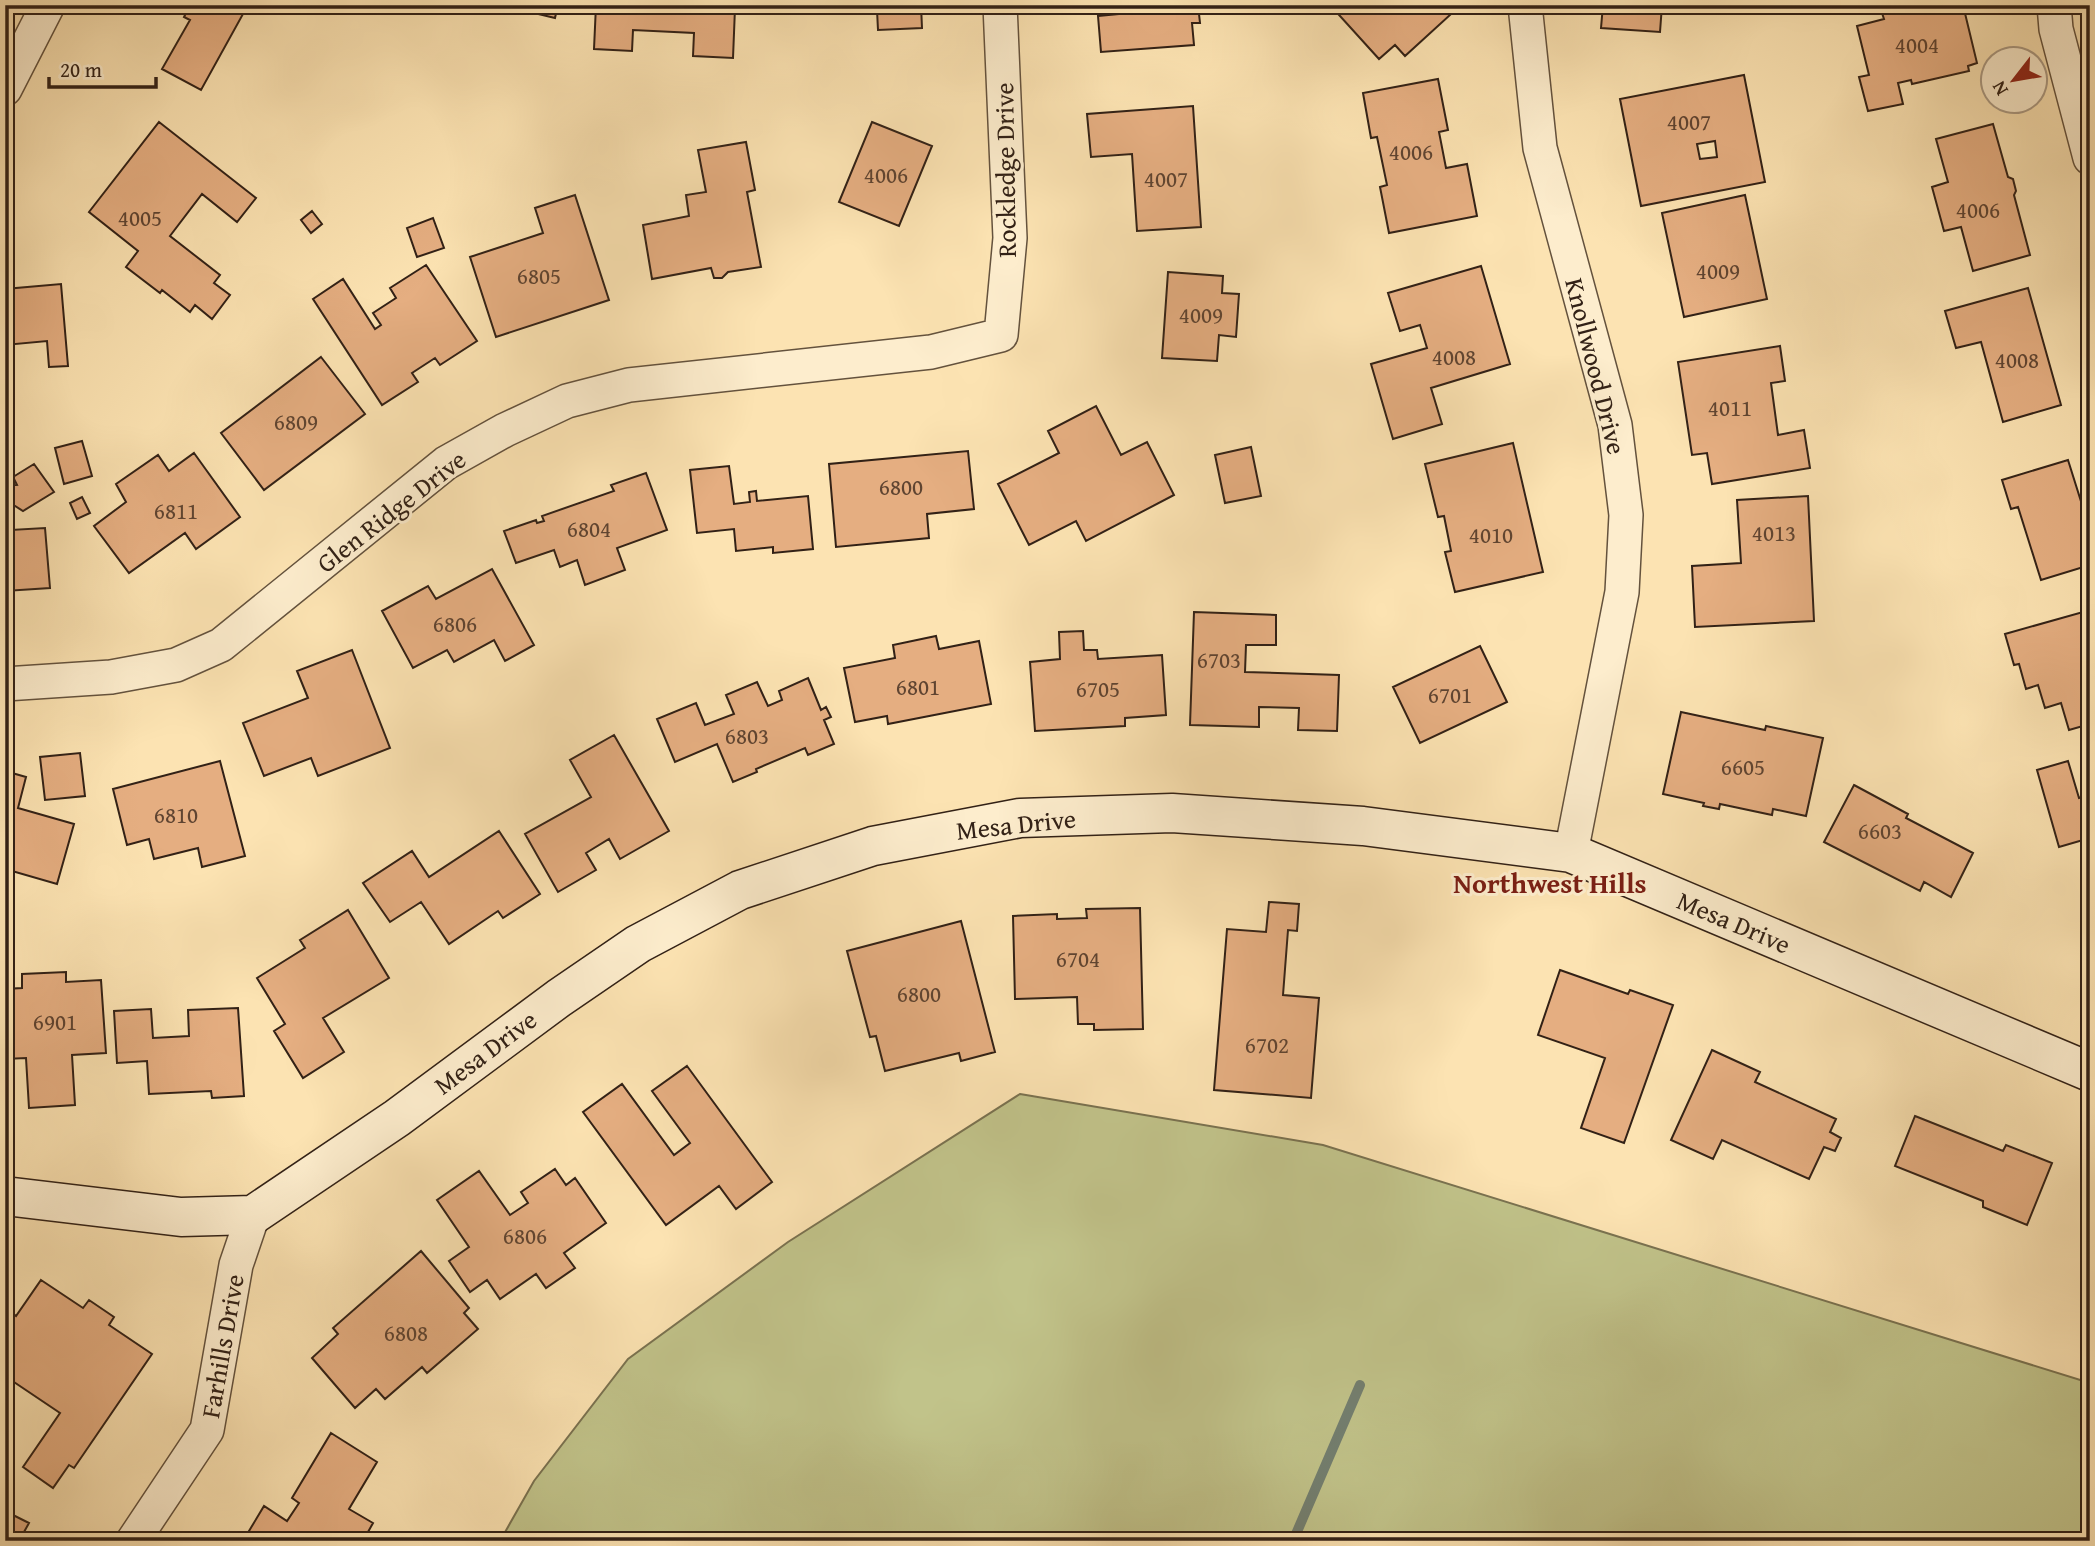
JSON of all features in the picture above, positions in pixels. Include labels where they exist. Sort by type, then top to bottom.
[{"type":"street","points":[[5,89],[48,5]]},
{"type":"street","name":"Rockledge Drive","points":[[1000,5],[1010,239],[1001,335]]},
{"type":"street","name":"Knollwood Drive","points":[[1525,5],[1540,148],[1615,425],[1626,514],[1622,592],[1571,853]]},
{"type":"street","points":[[2053,5],[2056,29],[2090,158]]},
{"type":"street","name":"Glen Ridge Drive","points":[[5,684],[111,677],[176,665],[220,645],[446,463],[505,430],[567,401],[629,385],[931,352],[1001,335]]},
{"type":"street","name":"Mesa Drive","points":[[253,1215],[397,1118],[559,998],[638,944],[740,890],[873,846],[1020,818],[1172,813],[1363,826],[1571,853],[2090,1072]]},
{"type":"street","points":[[5,1196],[181,1217],[253,1215]]},
{"type":"street","name":"Farhills Drive","points":[[133,1541],[207,1430],[236,1265],[253,1215]]},
{"type":"green space","points":[[1020,1094],[1323,1145],[2090,1383],[2090,1541],[500,1541],[534,1481],[628,1359],[788,1242]]},
{"type":"building","points":[[190,5],[226,5],[243,14],[201,90],[162,69],[190,20],[184,17]]},
{"type":"building","points":[[501,5],[558,5],[555,18]]},
{"type":"building","points":[[596,5],[716,5],[735,8],[733,58],[693,56],[694,33],[633,30],[632,51],[594,49]]},
{"type":"building","points":[[829,5],[921,5],[922,28],[878,30],[877,10],[829,13]]},
{"type":"building","points":[[1138,5],[1198,5],[1200,23],[1192,23],[1194,45],[1101,52],[1098,16],[1139,12]]},
{"type":"building","points":[[1307,5],[1321,5],[1313,13]]},
{"type":"building","points":[[1330,5],[1441,5],[1450,15],[1405,56],[1395,45],[1379,59]]},
{"type":"building","points":[[1603,5],[1662,5],[1660,32],[1601,28]]},
{"type":"building","points":[[1904,5],[1963,5],[1977,63],[1968,66],[1969,71],[1912,84],[1911,80],[1898,83],[1903,104],[1868,111],[1859,77],[1869,75],[1857,26],[1884,19],[1882,13],[1905,8]]},
{"type":"building","points":[[1744,75],[1765,182],[1641,206],[1620,99]],"holes":[[[1715,141],[1717,157],[1700,159],[1697,144]]]},
{"type":"building","points":[[1438,79],[1448,130],[1439,132],[1446,168],[1467,164],[1477,216],[1389,233],[1380,187],[1387,185],[1377,137],[1371,138],[1363,93]]},
{"type":"building","points":[[1193,106],[1201,227],[1137,231],[1132,154],[1091,157],[1087,114]]},
{"type":"building","points":[[159,122],[256,198],[237,222],[202,194],[170,236],[220,275],[214,283],[230,295],[212,319],[195,305],[190,312],[126,267],[138,251],[89,212]]},
{"type":"building","points":[[872,122],[932,146],[899,226],[839,202]]},
{"type":"building","points":[[1993,124],[2008,177],[2013,179],[2016,191],[2014,195],[2030,255],[1973,271],[1961,227],[1944,231],[1932,187],[1948,182],[1936,139]]},
{"type":"building","points":[[746,142],[755,190],[747,192],[761,267],[728,272],[722,278],[714,278],[711,268],[652,279],[643,225],[689,216],[686,195],[706,192],[698,150]]},
{"type":"building","points":[[575,195],[609,300],[496,337],[470,257],[543,233],[535,208]]},
{"type":"building","points":[[1745,195],[1767,299],[1684,317],[1662,213]]},
{"type":"building","points":[[312,211],[322,224],[311,233],[301,220]]},
{"type":"building","points":[[433,218],[444,248],[417,257],[407,228]]},
{"type":"building","points":[[426,265],[477,341],[440,365],[435,358],[412,373],[418,382],[382,405],[313,299],[343,279],[375,329],[381,325],[373,313],[396,298],[390,288]]},
{"type":"building","points":[[1481,266],[1510,364],[1431,388],[1442,424],[1393,439],[1371,364],[1427,348],[1420,325],[1400,331],[1388,293]]},
{"type":"building","points":[[1168,272],[1223,276],[1222,293],[1239,294],[1236,337],[1219,335],[1217,361],[1162,358]]},
{"type":"building","points":[[61,284],[68,366],[49,367],[47,341],[5,345],[5,289]]},
{"type":"building","points":[[2028,288],[2061,405],[2003,422],[1981,342],[1956,348],[1945,311]]},
{"type":"building","points":[[1780,346],[1785,381],[1771,383],[1778,435],[1804,430],[1810,468],[1712,484],[1707,453],[1692,455],[1678,362]]},
{"type":"building","points":[[321,357],[365,414],[264,490],[221,433]]},
{"type":"building","points":[[1096,406],[1121,455],[1147,442],[1174,495],[1086,541],[1076,521],[1029,545],[998,484],[1059,453],[1048,431]]},
{"type":"building","points":[[82,441],[92,476],[64,484],[55,448]]},
{"type":"building","points":[[1513,443],[1543,572],[1455,592],[1445,552],[1451,551],[1444,516],[1438,517],[1425,464]]},
{"type":"building","points":[[1251,447],[1261,496],[1225,503],[1215,455]]},
{"type":"building","points":[[968,451],[974,509],[927,514],[929,538],[836,547],[829,464]]},
{"type":"building","points":[[194,453],[240,517],[196,549],[185,533],[129,573],[94,526],[126,502],[116,484],[158,455],[169,471]]},
{"type":"building","points":[[2068,460],[2090,530],[2090,565],[2041,580],[2018,507],[2011,509],[2002,480]]},
{"type":"building","points":[[34,464],[54,492],[23,511],[9,505],[11,530],[45,528],[50,588],[5,591],[5,486],[17,485],[13,477]]},
{"type":"building","points":[[729,466],[734,504],[750,502],[749,492],[756,491],[757,501],[808,496],[813,549],[773,553],[773,547],[736,551],[734,529],[697,533],[690,470]]},
{"type":"building","points":[[646,473],[667,530],[617,548],[625,570],[585,585],[577,560],[560,567],[554,550],[516,563],[504,531],[536,520],[537,523],[544,521],[542,516],[614,491],[611,485]]},
{"type":"building","points":[[1808,496],[1814,621],[1695,627],[1692,566],[1741,563],[1737,500]]},
{"type":"building","points":[[82,497],[90,513],[77,519],[70,503]]},
{"type":"building","points":[[492,569],[534,645],[505,661],[494,640],[454,662],[447,650],[413,668],[382,611],[428,586],[436,599]]},
{"type":"building","points":[[2090,610],[2090,724],[2069,730],[2061,703],[2045,708],[2038,685],[2026,689],[2019,664],[2014,665],[2005,634]]},
{"type":"building","points":[[1194,612],[1276,615],[1276,645],[1246,645],[1245,672],[1339,675],[1337,731],[1298,730],[1299,708],[1259,707],[1259,727],[1190,725]]},
{"type":"building","points":[[1083,631],[1084,650],[1097,650],[1098,659],[1162,655],[1166,715],[1125,718],[1125,726],[1035,731],[1030,662],[1060,659],[1059,632]]},
{"type":"building","points":[[936,636],[939,649],[979,641],[991,704],[888,724],[887,716],[855,722],[844,668],[895,658],[893,645]]},
{"type":"building","points":[[1480,646],[1507,702],[1420,743],[1393,687]]},
{"type":"building","points":[[352,650],[390,748],[318,776],[311,758],[264,776],[243,723],[308,698],[297,671]]},
{"type":"building","points":[[808,678],[821,710],[826,707],[831,717],[824,720],[834,744],[808,755],[805,748],[733,782],[717,744],[675,762],[657,719],[696,703],[705,725],[734,714],[726,695],[757,682],[768,706],[782,700],[779,691]]},
{"type":"building","points":[[1681,712],[1765,730],[1766,726],[1823,738],[1806,816],[1773,809],[1772,815],[1720,804],[1719,809],[1663,794]]},
{"type":"building","points":[[614,735],[669,831],[620,859],[609,839],[586,853],[596,870],[558,892],[525,834],[591,797],[570,760]]},
{"type":"building","points":[[80,753],[85,796],[45,800],[40,757]]},
{"type":"building","points":[[220,761],[245,856],[202,867],[198,848],[154,859],[149,839],[127,845],[113,789]]},
{"type":"building","points":[[2068,761],[2079,798],[2090,795],[2090,838],[2059,847],[2037,770]]},
{"type":"building","points":[[5,771],[26,777],[18,808],[74,824],[57,884],[5,869]]},
{"type":"building","points":[[1854,785],[1908,814],[1906,818],[1973,853],[1951,897],[1924,882],[1920,891],[1824,842]]},
{"type":"building","points":[[499,831],[540,894],[503,918],[498,911],[449,944],[421,902],[390,922],[363,883],[412,851],[429,877]]},
{"type":"building","points":[[1269,902],[1299,904],[1297,931],[1288,930],[1283,995],[1319,998],[1311,1098],[1214,1090],[1227,929],[1266,932]]},
{"type":"building","points":[[1140,908],[1143,1029],[1094,1030],[1094,1024],[1078,1024],[1077,997],[1015,999],[1013,916],[1057,914],[1057,919],[1087,918],[1086,909]]},
{"type":"building","points":[[348,910],[389,978],[323,1018],[344,1052],[303,1078],[274,1031],[285,1024],[257,978],[305,948],[300,940]]},
{"type":"building","points":[[961,921],[995,1052],[961,1061],[959,1053],[885,1071],[876,1036],[870,1037],[847,951]]},
{"type":"building","points":[[1560,970],[1628,994],[1630,990],[1673,1005],[1624,1143],[1581,1128],[1605,1058],[1538,1035]]},
{"type":"building","points":[[66,972],[66,982],[101,980],[106,1053],[72,1055],[75,1105],[29,1108],[26,1058],[5,1059],[5,989],[22,988],[22,974]]},
{"type":"building","points":[[238,1008],[244,1096],[212,1098],[211,1091],[149,1094],[147,1061],[117,1063],[114,1011],[151,1009],[153,1038],[189,1036],[188,1010]]},
{"type":"building","points":[[1712,1050],[1760,1072],[1755,1082],[1836,1119],[1830,1132],[1841,1138],[1835,1151],[1824,1147],[1809,1179],[1722,1140],[1713,1159],[1671,1140]]},
{"type":"building","points":[[687,1066],[772,1182],[736,1209],[719,1186],[666,1225],[583,1112],[622,1084],[674,1155],[690,1143],[652,1091]]},
{"type":"building","points":[[1915,1116],[2003,1151],[2006,1145],[2052,1163],[2027,1225],[1983,1207],[1983,1201],[1895,1166]]},
{"type":"building","points":[[555,1169],[566,1185],[575,1178],[606,1223],[564,1253],[575,1268],[546,1288],[536,1274],[500,1299],[487,1280],[470,1292],[449,1261],[469,1247],[437,1200],[479,1171],[510,1215],[528,1203],[521,1192]]},
{"type":"building","points":[[421,1251],[469,1308],[464,1313],[478,1329],[427,1373],[422,1367],[385,1399],[376,1389],[355,1408],[312,1358],[338,1334],[333,1328]]},
{"type":"building","points":[[41,1280],[83,1308],[89,1300],[114,1317],[109,1325],[152,1354],[74,1468],[69,1465],[53,1488],[23,1467],[60,1413],[5,1376],[5,1323],[12,1313],[16,1316]]},
{"type":"building","points":[[331,1433],[377,1462],[349,1509],[373,1523],[363,1541],[243,1541],[264,1506],[287,1521],[299,1503],[292,1498]]},
{"type":"building","points":[[5,1511],[29,1523],[19,1541],[5,1541]]},
{"type":"waterway","points":[[1293,1541],[1360,1385]]},
{"type":"district","name":"Northwest Hills","points":[[1550,882]]}]
